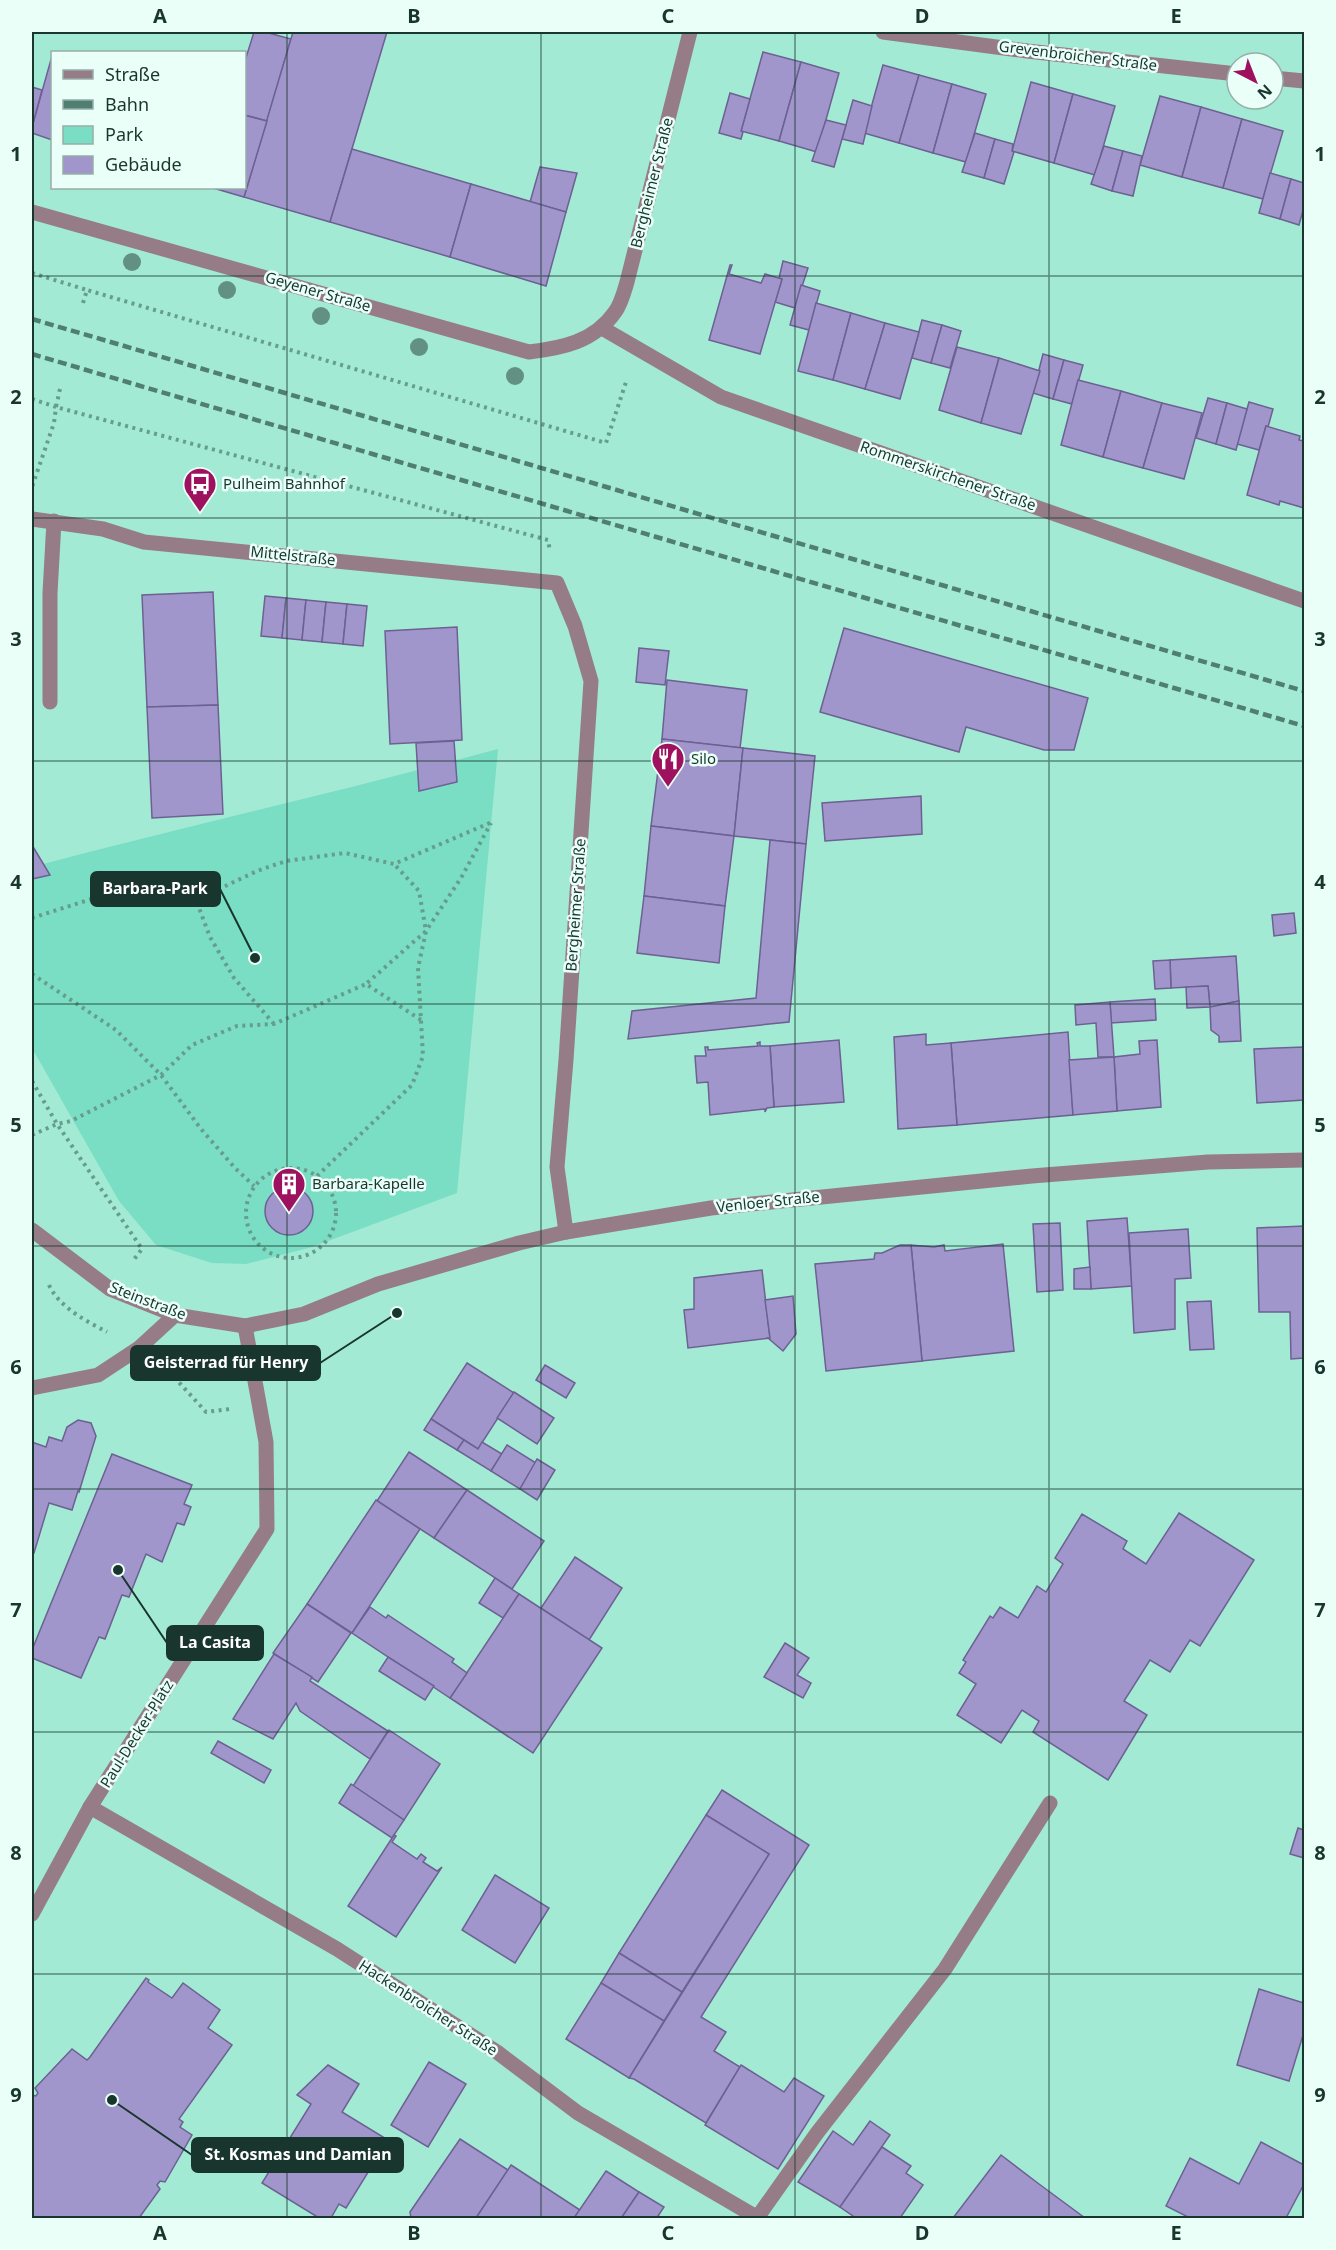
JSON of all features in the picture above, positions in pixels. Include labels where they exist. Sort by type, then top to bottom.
[{"type":"street","name":"Bergheimer Straße","points":[[602,328],[616,311],[627,282],[690,32]]},
{"type":"street","name":"Grevenbroicher Straße","points":[[883,32],[1027,51],[1225,73]]},
{"type":"street","points":[[1285,79],[1305,81]]},
{"type":"street","name":"Geyener Straße","points":[[32,212],[529,352],[559,348],[602,328]]},
{"type":"street","name":"Rommerskirchener Straße","points":[[602,328],[721,397],[1305,601]]},
{"type":"street","name":"Mittelstraße","points":[[32,519],[103,529],[144,542],[557,583]]},
{"type":"street","points":[[50,702],[50,593],[54,521]]},
{"type":"street","name":"Bergheimer Straße","points":[[557,583],[575,626],[591,681],[566,1060],[556,1167],[566,1232]]},
{"type":"street","name":"Venloer Straße","points":[[245,1326],[304,1314],[378,1284],[509,1245],[566,1232],[711,1208],[1032,1176],[1208,1162],[1305,1160]]},
{"type":"street","name":"Steinstraße","points":[[32,1230],[110,1289],[175,1315],[245,1326]]},
{"type":"street","points":[[32,1388],[98,1375],[139,1348],[175,1315]]},
{"type":"street","name":"Paul-Decker-Platz","points":[[32,1914],[90,1807],[267,1530],[266,1442],[245,1326]]},
{"type":"street","points":[[758,2218],[817,2133],[945,1969],[1050,1803]]},
{"type":"street","name":"Hackenbroicher Straße","points":[[90,1807],[337,1949],[497,2052],[578,2113],[758,2218]]},
{"type":"path","points":[[32,273],[606,443],[629,372]]},
{"type":"path","points":[[83,303],[87,290]]},
{"type":"path","points":[[32,487],[54,423],[60,389]]},
{"type":"path","points":[[32,399],[548,540],[557,583]]},
{"type":"path","points":[[32,918],[107,894],[139,892],[196,900],[257,871],[286,861],[345,854],[394,864],[492,822],[461,878],[426,931],[366,984],[274,1024],[237,1026],[192,1045],[161,1075],[71,1120],[32,1135]]},
{"type":"path","points":[[317,1176],[412,1085],[423,1056],[418,968],[426,931],[419,891],[394,864]]},
{"type":"path","points":[[196,900],[210,937],[234,978],[274,1024]]},
{"type":"path","points":[[32,974],[116,1030],[161,1075],[201,1129],[235,1168],[254,1185]]},
{"type":"path","points":[[366,984],[421,1020]]},
{"type":"path","points":[[32,1081],[57,1124],[142,1249],[110,1289]]},
{"type":"path","points":[[295,1167],[317,1176],[332,1192],[336,1207],[335,1223],[329,1237],[319,1248],[306,1256],[290,1258],[275,1256],[263,1249],[253,1239],[247,1226],[245,1212],[254,1185],[266,1175],[279,1169],[295,1167]]},
{"type":"path","points":[[85,1320],[155,1356],[206,1412],[260,1405]]},
{"type":"green space","points":[[498,749],[457,1193],[312,1247],[246,1264],[212,1263],[156,1245],[119,1201],[32,1048],[32,867]]},
{"type":"building","points":[[254,32],[265,32],[291,39],[267,121],[246,116],[246,58]]},
{"type":"building","points":[[293,32],[387,32],[330,222],[244,197]]},
{"type":"building","points":[[763,52],[801,62],[779,141],[741,131]]},
{"type":"building","points":[[51,60],[51,140],[32,133]]},
{"type":"building","points":[[801,62],[839,73],[817,152],[779,141]]},
{"type":"building","points":[[883,65],[919,75],[899,143],[864,133]]},
{"type":"building","points":[[919,75],[952,84],[933,153],[899,143]]},
{"type":"building","points":[[1031,82],[1073,94],[1054,163],[1012,151]]},
{"type":"building","points":[[952,84],[986,94],[966,162],[933,153]]},
{"type":"building","points":[[32,87],[42,90],[32,127]]},
{"type":"building","points":[[730,93],[750,99],[741,139],[719,133]]},
{"type":"building","points":[[1073,94],[1115,106],[1095,175],[1054,163]]},
{"type":"building","points":[[1160,96],[1201,107],[1182,177],[1140,165]]},
{"type":"building","points":[[853,100],[872,106],[863,144],[842,139]]},
{"type":"building","points":[[1201,107],[1242,119],[1223,188],[1182,177]]},
{"type":"building","points":[[246,116],[267,121],[244,197],[216,189],[246,189]]},
{"type":"building","points":[[1242,119],[1283,131],[1263,199],[1223,188]]},
{"type":"building","points":[[826,120],[846,125],[834,167],[812,161]]},
{"type":"building","points":[[975,133],[995,139],[984,178],[962,172]]},
{"type":"building","points":[[995,139],[1013,144],[1012,151],[1014,152],[1004,184],[984,178]]},
{"type":"building","points":[[1104,146],[1123,151],[1112,191],[1091,184]]},
{"type":"building","points":[[352,149],[471,184],[450,257],[330,222]]},
{"type":"building","points":[[1123,151],[1142,156],[1133,196],[1112,191]]},
{"type":"building","points":[[540,167],[577,173],[566,212],[530,202]]},
{"type":"building","points":[[1270,173],[1291,179],[1280,219],[1259,213]]},
{"type":"building","points":[[1291,179],[1304,183],[1304,207],[1299,225],[1280,219]]},
{"type":"building","points":[[471,184],[566,212],[546,286],[450,257]]},
{"type":"building","points":[[783,261],[808,268],[795,308],[775,302],[782,279],[779,278]]},
{"type":"building","points":[[730,265],[732,265],[729,274],[761,283],[765,274],[782,279],[760,354],[709,340]]},
{"type":"building","points":[[801,285],[820,291],[809,330],[790,325]]},
{"type":"building","points":[[816,303],[851,313],[833,380],[798,371]]},
{"type":"building","points":[[851,313],[885,323],[865,389],[833,380]]},
{"type":"building","points":[[922,320],[942,325],[931,363],[912,358]]},
{"type":"building","points":[[885,323],[919,332],[900,399],[865,389]]},
{"type":"building","points":[[942,325],[961,331],[950,368],[931,363]]},
{"type":"building","points":[[957,347],[999,358],[981,423],[939,410]]},
{"type":"building","points":[[1043,354],[1064,360],[1053,399],[1033,393]]},
{"type":"building","points":[[999,358],[1040,371],[1021,434],[981,423]]},
{"type":"building","points":[[1064,360],[1083,365],[1072,404],[1053,399]]},
{"type":"building","points":[[1078,380],[1121,391],[1103,457],[1061,445]]},
{"type":"building","points":[[1121,391],[1162,403],[1143,468],[1103,457]]},
{"type":"building","points":[[1208,398],[1227,403],[1216,444],[1196,438]]},
{"type":"building","points":[[1249,402],[1273,409],[1259,450],[1237,444]]},
{"type":"building","points":[[1162,403],[1202,413],[1184,479],[1143,468]]},
{"type":"building","points":[[1227,403],[1247,409],[1236,450],[1216,444]]},
{"type":"building","points":[[1266,426],[1300,436],[1299,440],[1304,441],[1304,508],[1280,501],[1279,505],[1247,495]]},
{"type":"building","points":[[213,592],[218,705],[147,707],[142,595]]},
{"type":"building","points":[[265,596],[286,598],[282,638],[261,636]]},
{"type":"building","points":[[286,598],[306,600],[302,640],[282,638]]},
{"type":"building","points":[[306,600],[326,602],[322,642],[302,640]]},
{"type":"building","points":[[326,602],[347,604],[343,644],[322,642]]},
{"type":"building","points":[[347,604],[367,606],[363,646],[343,644]]},
{"type":"building","points":[[457,627],[462,740],[390,744],[385,631]]},
{"type":"building","points":[[844,628],[1088,698],[1074,750],[1044,750],[966,727],[959,752],[820,712]]},
{"type":"building","points":[[639,648],[669,651],[665,685],[636,682]]},
{"type":"building","points":[[667,680],[747,690],[740,748],[662,739]]},
{"type":"building","points":[[218,705],[223,814],[152,818],[147,707]]},
{"type":"building","points":[[662,739],[743,748],[734,836],[651,826]]},
{"type":"building","points":[[454,741],[457,782],[419,791],[416,743]]},
{"type":"building","points":[[743,748],[815,756],[806,844],[734,836]]},
{"type":"building","points":[[921,796],[922,834],[825,841],[822,803]]},
{"type":"building","points":[[651,826],[734,836],[725,906],[644,896]]},
{"type":"building","points":[[770,840],[806,844],[789,1022],[628,1039],[632,1011],[756,998]]},
{"type":"building","points":[[32,845],[50,875],[32,879]]},
{"type":"building","points":[[644,896],[725,906],[719,963],[637,953]]},
{"type":"building","points":[[1294,913],[1296,933],[1274,936],[1272,915]]},
{"type":"building","points":[[1236,956],[1239,1001],[1210,1007],[1208,986],[1171,988],[1170,960]]},
{"type":"building","points":[[1170,960],[1171,988],[1155,989],[1153,961]]},
{"type":"building","points":[[1208,986],[1210,1007],[1187,1008],[1186,987]]},
{"type":"building","points":[[1155,999],[1156,1020],[1111,1023],[1110,1002]]},
{"type":"building","points":[[1239,1001],[1241,1041],[1219,1042],[1219,1036],[1211,1030],[1210,1007]]},
{"type":"building","points":[[1110,1002],[1114,1057],[1098,1057],[1096,1023],[1076,1025],[1075,1005]]},
{"type":"building","points":[[1068,1032],[1073,1115],[957,1125],[951,1043]]},
{"type":"building","points":[[926,1034],[926,1045],[951,1043],[957,1125],[898,1129],[894,1037]]},
{"type":"building","points":[[839,1040],[844,1102],[774,1107],[770,1046]]},
{"type":"building","points":[[1157,1040],[1161,1107],[1117,1111],[1114,1057],[1140,1054],[1139,1041]]},
{"type":"building","points":[[760,1042],[760,1046],[770,1046],[774,1107],[767,1108],[765,1112],[765,1109],[710,1115],[708,1082],[697,1083],[695,1056],[706,1056],[705,1047],[708,1047],[708,1050],[758,1046],[757,1043]]},
{"type":"building","points":[[1304,1047],[1304,1100],[1257,1103],[1254,1049]]},
{"type":"building","points":[[1114,1057],[1117,1111],[1073,1115],[1069,1060]]},
{"type":"building","name":"Barbara-Kapelle","points":[[289,1187],[306,1194],[313,1211],[306,1228],[289,1235],[272,1228],[265,1211],[272,1194]]},
{"type":"building","points":[[1127,1218],[1132,1286],[1091,1289],[1087,1221]]},
{"type":"building","points":[[1060,1223],[1063,1290],[1037,1292],[1033,1224]]},
{"type":"building","points":[[1304,1226],[1304,1358],[1291,1359],[1290,1312],[1259,1312],[1257,1228]]},
{"type":"building","points":[[1188,1229],[1191,1278],[1175,1279],[1175,1329],[1134,1333],[1129,1233]]},
{"type":"building","points":[[1003,1244],[1014,1351],[922,1361],[911,1245],[934,1247],[944,1245],[945,1251]]},
{"type":"building","points":[[900,1245],[911,1245],[922,1361],[826,1371],[815,1264],[874,1259],[875,1253],[882,1253]]},
{"type":"building","points":[[1090,1267],[1091,1289],[1074,1289],[1074,1269]]},
{"type":"building","points":[[762,1270],[770,1338],[688,1348],[684,1310],[694,1309],[694,1278]]},
{"type":"building","points":[[793,1296],[796,1334],[783,1351],[768,1338],[770,1338],[765,1300]]},
{"type":"building","points":[[1211,1301],[1214,1349],[1190,1350],[1187,1302]]},
{"type":"building","points":[[467,1363],[514,1393],[478,1449],[431,1419]]},
{"type":"building","points":[[545,1365],[575,1383],[566,1398],[536,1380]]},
{"type":"building","points":[[514,1392],[554,1418],[537,1444],[497,1418]]},
{"type":"building","points":[[431,1419],[464,1440],[457,1450],[424,1430]]},
{"type":"building","points":[[78,1420],[91,1423],[96,1436],[79,1492],[72,1510],[49,1503],[34,1553],[32,1552],[32,1442],[46,1447],[49,1437],[62,1441],[67,1427]]},
{"type":"building","points":[[464,1440],[478,1449],[482,1442],[502,1454],[491,1471],[457,1450]]},
{"type":"building","points":[[507,1445],[536,1463],[520,1489],[491,1471]]},
{"type":"building","points":[[409,1452],[467,1490],[434,1538],[377,1501]]},
{"type":"building","points":[[112,1454],[192,1485],[184,1504],[191,1507],[184,1525],[177,1523],[162,1562],[146,1554],[129,1597],[122,1595],[105,1639],[99,1637],[81,1678],[32,1658],[32,1650]]},
{"type":"building","points":[[537,1459],[555,1470],[537,1500],[520,1489]]},
{"type":"building","points":[[467,1490],[544,1541],[512,1589],[434,1538]]},
{"type":"building","points":[[376,1500],[420,1529],[352,1633],[307,1604]]},
{"type":"building","points":[[1179,1513],[1254,1560],[1200,1646],[1190,1640],[1170,1672],[1150,1660],[1124,1701],[1147,1715],[1108,1780],[1033,1732],[1039,1721],[1022,1710],[1001,1743],[957,1715],[976,1684],[959,1673],[966,1662],[963,1660],[990,1616],[993,1618],[1000,1607],[1018,1618],[1037,1586],[1046,1592],[1063,1564],[1055,1558],[1082,1514],[1127,1541],[1123,1549],[1146,1564]]},
{"type":"building","points":[[575,1557],[622,1588],[589,1640],[541,1608]]},
{"type":"building","points":[[495,1578],[519,1594],[503,1618],[479,1603]]},
{"type":"building","points":[[519,1594],[602,1648],[533,1753],[450,1698]]},
{"type":"building","points":[[307,1604],[351,1633],[318,1682],[273,1653]]},
{"type":"building","points":[[370,1607],[386,1618],[388,1615],[454,1659],[452,1662],[467,1673],[450,1698],[352,1633]]},
{"type":"building","points":[[785,1643],[809,1658],[797,1675],[811,1683],[803,1698],[764,1677]]},
{"type":"building","points":[[274,1654],[312,1677],[310,1681],[388,1731],[370,1759],[300,1711],[296,1703],[273,1739],[233,1719]]},
{"type":"building","points":[[388,1657],[434,1686],[425,1700],[379,1671]]},
{"type":"building","points":[[389,1730],[440,1764],[404,1820],[353,1786]]},
{"type":"building","points":[[218,1741],[271,1770],[264,1783],[211,1753]]},
{"type":"building","points":[[351,1784],[404,1820],[392,1838],[339,1803]]},
{"type":"building","points":[[722,1790],[809,1845],[701,2017],[726,2032],[714,2051],[740,2067],[706,2123],[629,2078],[769,1854],[706,1815]]},
{"type":"building","points":[[706,1815],[769,1854],[682,1992],[619,1953]]},
{"type":"building","points":[[1298,1828],[1304,1830],[1304,1858],[1290,1854]]},
{"type":"building","points":[[394,1835],[396,1836],[392,1842],[417,1859],[421,1854],[426,1858],[423,1862],[437,1871],[442,1867],[396,1937],[348,1906]]},
{"type":"building","points":[[495,1875],[549,1908],[515,1963],[462,1930]]},
{"type":"building","points":[[619,1953],[682,1992],[664,2021],[601,1983]]},
{"type":"building","points":[[146,1978],[148,1982],[172,1998],[183,1983],[220,2010],[208,2028],[232,2045],[179,2119],[183,2122],[180,2127],[192,2135],[165,2182],[160,2181],[157,2185],[160,2189],[139,2218],[32,2218],[32,2095],[36,2096],[38,2093],[35,2088],[72,2049],[87,2060]]},
{"type":"building","points":[[601,1983],[664,2021],[629,2078],[566,2039]]},
{"type":"building","points":[[1259,1989],[1304,2003],[1304,2032],[1289,2081],[1237,2065]]},
{"type":"building","points":[[429,2062],[466,2084],[428,2147],[391,2125]]},
{"type":"building","points":[[328,2065],[359,2084],[342,2112],[388,2140],[346,2208],[339,2204],[331,2218],[319,2218],[262,2183],[311,2104],[297,2095]]},
{"type":"building","points":[[741,2065],[784,2092],[794,2078],[824,2096],[778,2169],[705,2125]]},
{"type":"building","points":[[870,2121],[890,2135],[840,2207],[798,2182],[833,2131],[853,2145]]},
{"type":"building","points":[[460,2139],[508,2170],[476,2218],[411,2218],[410,2212]]},
{"type":"building","points":[[1261,2142],[1304,2165],[1304,2184],[1286,2218],[1190,2218],[1166,2206],[1190,2158],[1239,2184]]},
{"type":"building","points":[[882,2147],[911,2166],[906,2173],[923,2185],[900,2218],[856,2218],[840,2207]]},
{"type":"building","points":[[1001,2155],[1039,2184],[1085,2218],[953,2218]]},
{"type":"building","points":[[511,2165],[580,2210],[574,2218],[476,2218]]},
{"type":"building","points":[[606,2171],[639,2192],[622,2217],[624,2218],[574,2218]]},
{"type":"building","points":[[639,2192],[664,2207],[658,2216],[662,2218],[622,2217]]},
{"type":"railway","points":[[32,319],[1304,691]]},
{"type":"railway","points":[[32,354],[1304,726]]},
{"type":"place","name":"Pulheim Bahnhof","points":[[200,513]]},
{"type":"place","name":"Silo","points":[[668,788]]},
{"type":"place","name":"Barbara-Park","points":[[255,958]]},
{"type":"place","name":"Barbara-Kapelle","points":[[289,1213]]},
{"type":"place","name":"Geisterrad für Henry","points":[[397,1313]]},
{"type":"place","name":"La Casita","points":[[118,1570]]},
{"type":"place","name":"St. Kosmas und Damian","points":[[112,2100]]}]
